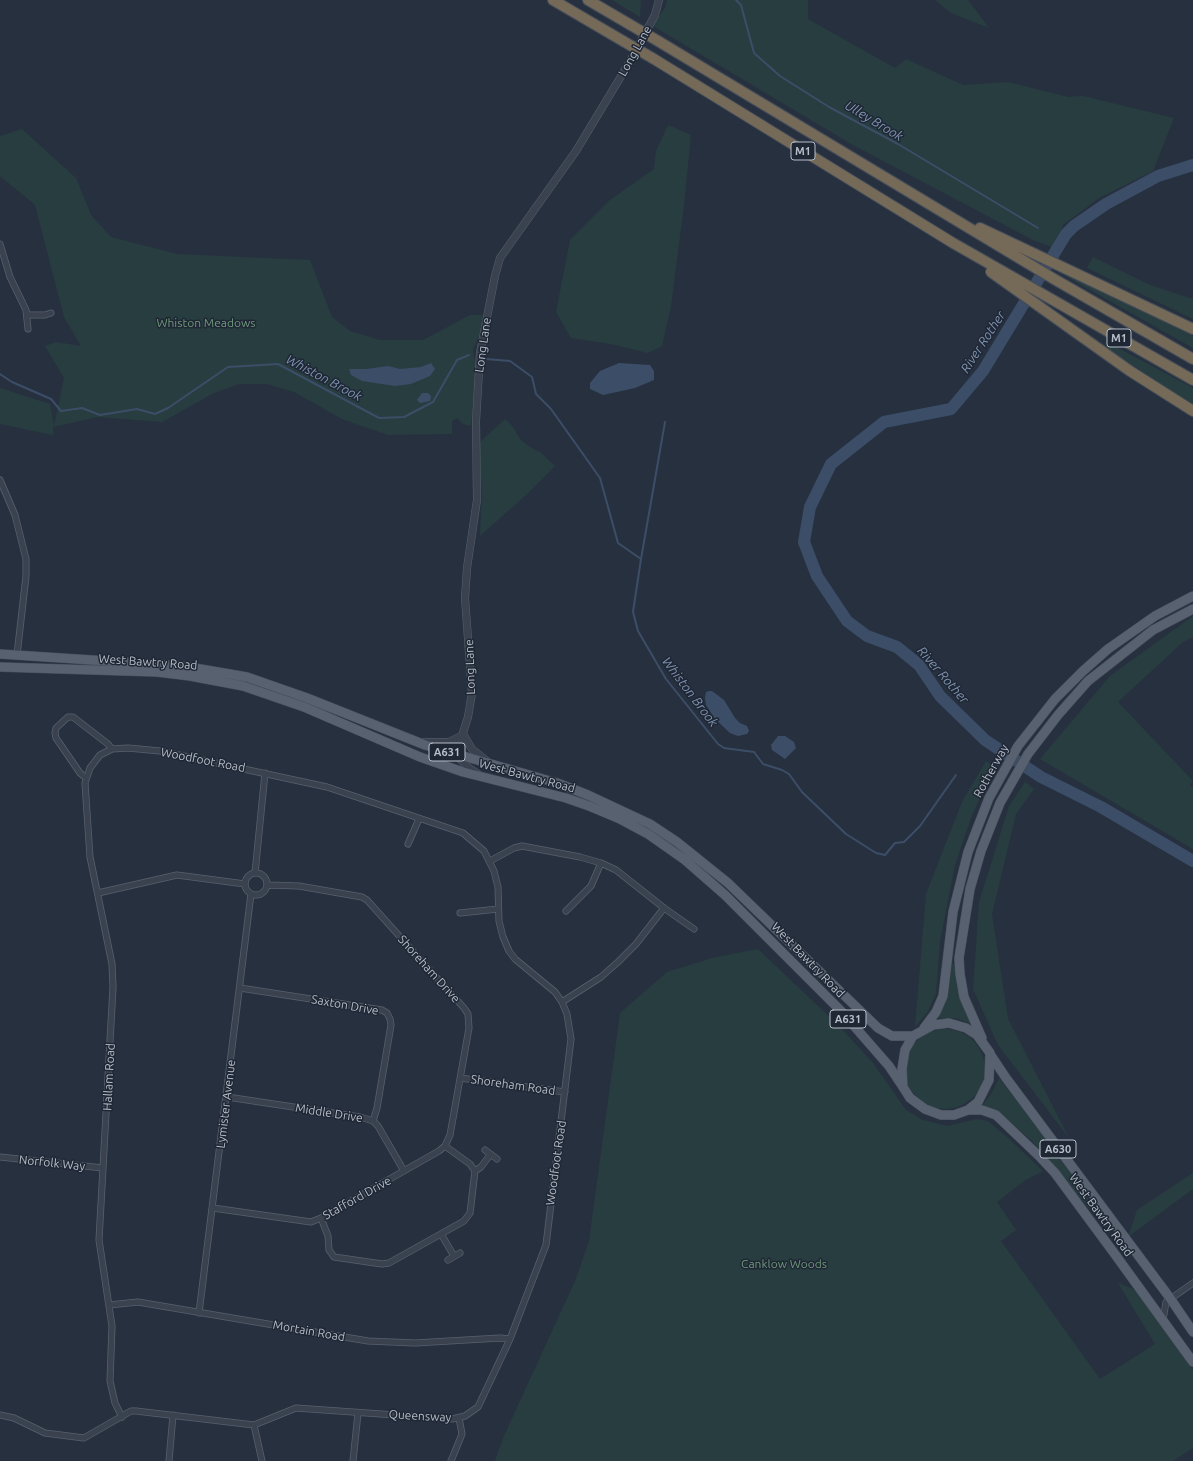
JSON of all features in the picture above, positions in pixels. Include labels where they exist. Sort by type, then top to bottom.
[{"type":"highway","name":"M1","points":[[553,0],[654,59],[952,243],[1019,287],[1044,296],[1193,380]]},
{"type":"highway","name":"M1","points":[[588,0],[1054,279],[1193,359]]},
{"type":"highway","points":[[931,206],[1038,254],[1193,329]]},
{"type":"highway","points":[[1019,287],[1039,307],[1130,371],[1193,411]]},
{"type":"main road","name":"Rotherway","points":[[924,1029],[936,1012],[943,996],[953,912],[964,865],[980,818],[1018,746],[1055,699],[1083,670],[1108,648],[1155,616],[1193,596]]},
{"type":"main road","name":"Rotherway","points":[[984,1042],[964,997],[959,958],[970,890],[981,851],[1000,803],[1028,754],[1058,715],[1088,681],[1153,630],[1193,609]]},
{"type":"main road","name":"West Bawtry Road","points":[[0,654],[183,666],[214,670],[273,685],[415,741],[456,755],[557,783],[588,795],[650,824],[677,842],[728,883],[885,1033],[899,1037],[913,1036]]},
{"type":"main road","name":"West Bawtry Road","points":[[1,667],[157,672],[197,677],[243,686],[304,707],[420,757],[589,806],[620,819],[648,834],[685,860],[726,895],[844,1014],[889,1066],[903,1087]]},
{"type":"main road","name":"West Bawtry Road","points":[[841,991],[839,998],[844,1014]]},
{"type":"main road","points":[[943,1023],[957,1024],[972,1031],[984,1042],[990,1053],[989,1080],[978,1102],[968,1110],[948,1115],[932,1113],[918,1105],[903,1087],[903,1057],[905,1050],[913,1036],[924,1029],[943,1023]]},
{"type":"main road","name":"West Bawtry Road","points":[[990,1053],[1006,1078],[1170,1298],[1193,1332]]},
{"type":"main road","name":"West Bawtry Road","points":[[968,1110],[982,1110],[996,1115],[1055,1173],[1193,1362]]},
{"type":"street","name":"Long Lane","points":[[456,755],[468,717],[472,693],[466,598],[467,568],[477,500],[476,426],[480,353],[495,276],[500,258],[576,151],[625,70],[655,15],[659,0]]},
{"type":"street","points":[[0,244],[10,277],[27,314],[28,329]]},
{"type":"street","points":[[27,314],[45,315],[51,313]]},
{"type":"street","points":[[0,480],[15,515],[26,559],[26,576],[17,655]]},
{"type":"street","points":[[86,778],[56,738],[56,728],[68,717],[73,717],[108,744],[112,749]]},
{"type":"street","name":"A631","points":[[415,741],[442,743],[455,740],[463,734]]},
{"type":"street","points":[[463,734],[478,755],[496,766]]},
{"type":"street","name":"Woodfoot Road","points":[[112,749],[128,748],[160,751],[265,773],[327,788],[463,834],[484,851],[490,862],[498,887],[498,909],[503,937],[509,951],[515,959],[555,992],[562,1002],[567,1014],[571,1039],[566,1092],[546,1245],[510,1339],[478,1408],[472,1413],[459,1418]]},
{"type":"street","name":"Hallam Road","points":[[112,749],[100,755],[90,768],[86,778],[87,827],[90,857],[112,964],[113,987],[99,1240],[112,1326],[110,1381],[112,1392],[122,1417]]},
{"type":"street","name":"A631","points":[[456,755],[470,769],[485,777]]},
{"type":"street","points":[[255,873],[265,773]]},
{"type":"street","points":[[408,844],[419,819]]},
{"type":"street","points":[[490,862],[514,848],[522,846],[580,856],[601,863],[628,879],[664,908],[694,929]]},
{"type":"street","points":[[566,911],[591,886],[601,863]]},
{"type":"street","points":[[255,873],[264,876],[268,885],[262,894],[251,894],[246,890],[245,884],[248,877],[255,873]]},
{"type":"street","points":[[98,893],[177,875],[245,884]]},
{"type":"street","name":"Shoreham Drive","points":[[268,885],[299,886],[362,897],[367,900],[468,1014],[469,1028],[450,1135],[445,1146]]},
{"type":"street","name":"Lymister Avenue","points":[[199,1313],[227,1098],[251,894]]},
{"type":"street","points":[[562,1002],[601,977],[618,962],[636,944],[664,908]]},
{"type":"street","points":[[460,913],[498,909]]},
{"type":"street","name":"Saxton Drive","points":[[240,988],[382,1010],[387,1014],[390,1018],[391,1025],[377,1108],[373,1121]]},
{"type":"street","name":"Shoreham Road","points":[[460,1078],[566,1092]]},
{"type":"street","name":"Middle Drive","points":[[227,1098],[360,1117],[373,1121],[378,1126],[404,1171]]},
{"type":"street","points":[[321,1218],[328,1236],[331,1254],[339,1259],[382,1264],[390,1263],[441,1234],[467,1217],[470,1213],[475,1171],[470,1164],[445,1146]]},
{"type":"street","name":"Stafford Drive","points":[[213,1208],[304,1222],[321,1218],[439,1151],[445,1146]]},
{"type":"street","points":[[485,1150],[497,1159]]},
{"type":"street","points":[[475,1171],[481,1167],[490,1154]]},
{"type":"street","name":"Norfolk Way","points":[[0,1158],[103,1168]]},
{"type":"street","points":[[441,1234],[454,1256]]},
{"type":"street","points":[[448,1260],[460,1253]]},
{"type":"street","points":[[1163,1321],[1166,1302],[1193,1283]]},
{"type":"street","name":"Mortain Road","points":[[110,1305],[138,1302],[368,1341],[415,1343],[500,1338],[510,1339]]},
{"type":"street","name":"Queensway","points":[[0,1415],[14,1418],[45,1433],[84,1438],[136,1411],[254,1425],[296,1408],[459,1418],[462,1434],[451,1461]]},
{"type":"street","points":[[353,1461],[358,1413]]},
{"type":"street","points":[[169,1461],[173,1415]]},
{"type":"street","points":[[254,1425],[262,1461]]},
{"type":"green space","points":[[612,0],[641,0],[640,17]]},
{"type":"green space","points":[[667,0],[808,0],[808,19],[895,68],[906,59],[963,85],[1008,82],[1068,97],[1083,96],[1174,118],[1153,171],[1099,198],[1063,225],[1054,248],[1033,240],[853,145],[653,26],[666,6]]},
{"type":"green space","points":[[935,0],[968,0],[989,28],[951,13]]},
{"type":"green space","points":[[668,125],[691,135],[671,306],[662,346],[648,353],[611,344],[571,338],[556,312],[570,240],[610,200],[654,169],[656,151]]},
{"type":"green space","name":"Whiston Meadows","points":[[22,129],[76,178],[91,215],[111,237],[177,254],[310,260],[332,317],[350,331],[380,340],[423,340],[470,315],[483,315],[480,334],[473,349],[476,371],[471,426],[463,424],[457,418],[452,421],[452,434],[388,435],[342,419],[294,392],[267,384],[239,384],[212,394],[162,422],[97,417],[53,427],[53,435],[0,424],[0,388],[50,404],[54,426],[64,378],[45,346],[56,342],[81,346],[64,317],[35,205],[0,176],[0,136]]},
{"type":"green space","points":[[1093,257],[1150,285],[1193,299],[1193,319],[1087,268]]},
{"type":"green space","points":[[1061,270],[1193,336],[1193,348],[1060,273]]},
{"type":"green space","points":[[1107,342],[1193,388],[1193,406],[1106,347]]},
{"type":"green space","points":[[505,419],[513,427],[520,439],[530,447],[540,452],[555,466],[525,496],[480,536],[482,495],[478,449],[481,441]]},
{"type":"green space","points":[[1193,616],[1193,637],[1183,642],[1118,702],[1193,781],[1190,785],[1193,788],[1193,849],[1040,759],[1110,676]]},
{"type":"green space","points":[[986,761],[994,766],[971,818],[955,865],[940,941],[936,994],[927,1013],[915,1027],[926,894],[962,802]]},
{"type":"green space","points":[[1025,782],[1034,789],[1016,814],[992,914],[1008,1019],[1069,1138],[998,1045],[973,989],[979,902],[1009,806]]},
{"type":"green space","name":"Canklow Woods","points":[[758,949],[839,1026],[873,1063],[906,1110],[923,1120],[947,1126],[977,1119],[988,1121],[1043,1171],[1024,1181],[997,1202],[1016,1230],[1001,1241],[1100,1379],[1155,1344],[1118,1283],[1136,1290],[1193,1370],[1193,1448],[1173,1461],[495,1461],[503,1438],[575,1281],[589,1241],[620,1013],[667,972],[712,958]]},
{"type":"green space","points":[[952,963],[954,964],[962,1004],[972,1024],[955,1018],[937,1018],[945,1003]]},
{"type":"green space","points":[[945,1029],[960,1032],[973,1041],[982,1054],[985,1069],[982,1084],[973,1097],[960,1106],[945,1109],[930,1106],[917,1097],[908,1084],[905,1069],[908,1054],[917,1041],[930,1032]]},
{"type":"green space","points":[[999,1078],[1079,1182],[1092,1206],[1089,1209],[1032,1141],[998,1111],[983,1105],[991,1094]]},
{"type":"green space","points":[[1193,1173],[1193,1189],[1128,1237],[1137,1210]]},
{"type":"water","points":[[431,363],[435,369],[430,376],[411,384],[395,386],[362,381],[351,375],[349,369],[366,369],[388,366],[400,369],[421,367]]},
{"type":"water","points":[[619,363],[650,365],[654,371],[654,380],[635,388],[603,395],[590,389],[590,383],[600,371]]},
{"type":"water","points":[[422,393],[428,393],[431,396],[430,401],[420,403],[417,400]]},
{"type":"water","points":[[712,691],[724,700],[735,718],[740,723],[747,726],[749,731],[747,734],[738,736],[730,733],[715,719],[706,705],[706,692]]},
{"type":"water","points":[[778,736],[785,736],[794,742],[796,748],[785,759],[772,750],[771,745]]},
{"type":"waterway","name":"Ulley Brook","points":[[736,0],[741,5],[754,53],[780,76],[829,107],[898,144],[1038,228]]},
{"type":"waterway","name":"River Rother","points":[[1193,165],[1158,176],[1106,204],[1074,226],[1066,234],[983,371],[951,409],[884,422],[831,464],[810,507],[804,542],[817,576],[847,621],[867,636],[897,647],[919,665],[940,696],[985,740],[1041,777],[1101,807],[1193,861]]},
{"type":"waterway","name":"Whiston Brook","points":[[0,374],[12,382],[51,399],[61,411],[82,408],[100,415],[137,409],[155,414],[168,408],[228,367],[278,364],[379,418],[404,417],[433,402],[457,360],[469,355]]},
{"type":"waterway","name":"Whiston Brook","points":[[486,359],[510,361],[532,377],[536,394],[551,409],[600,478],[618,543],[641,559],[633,612],[638,631],[666,679],[718,744],[724,748],[754,752],[763,764],[782,770],[789,774],[802,792],[846,834],[876,853],[885,855],[895,843],[904,842],[920,826],[956,775]]},
{"type":"waterway","points":[[641,559],[665,422]]}]
